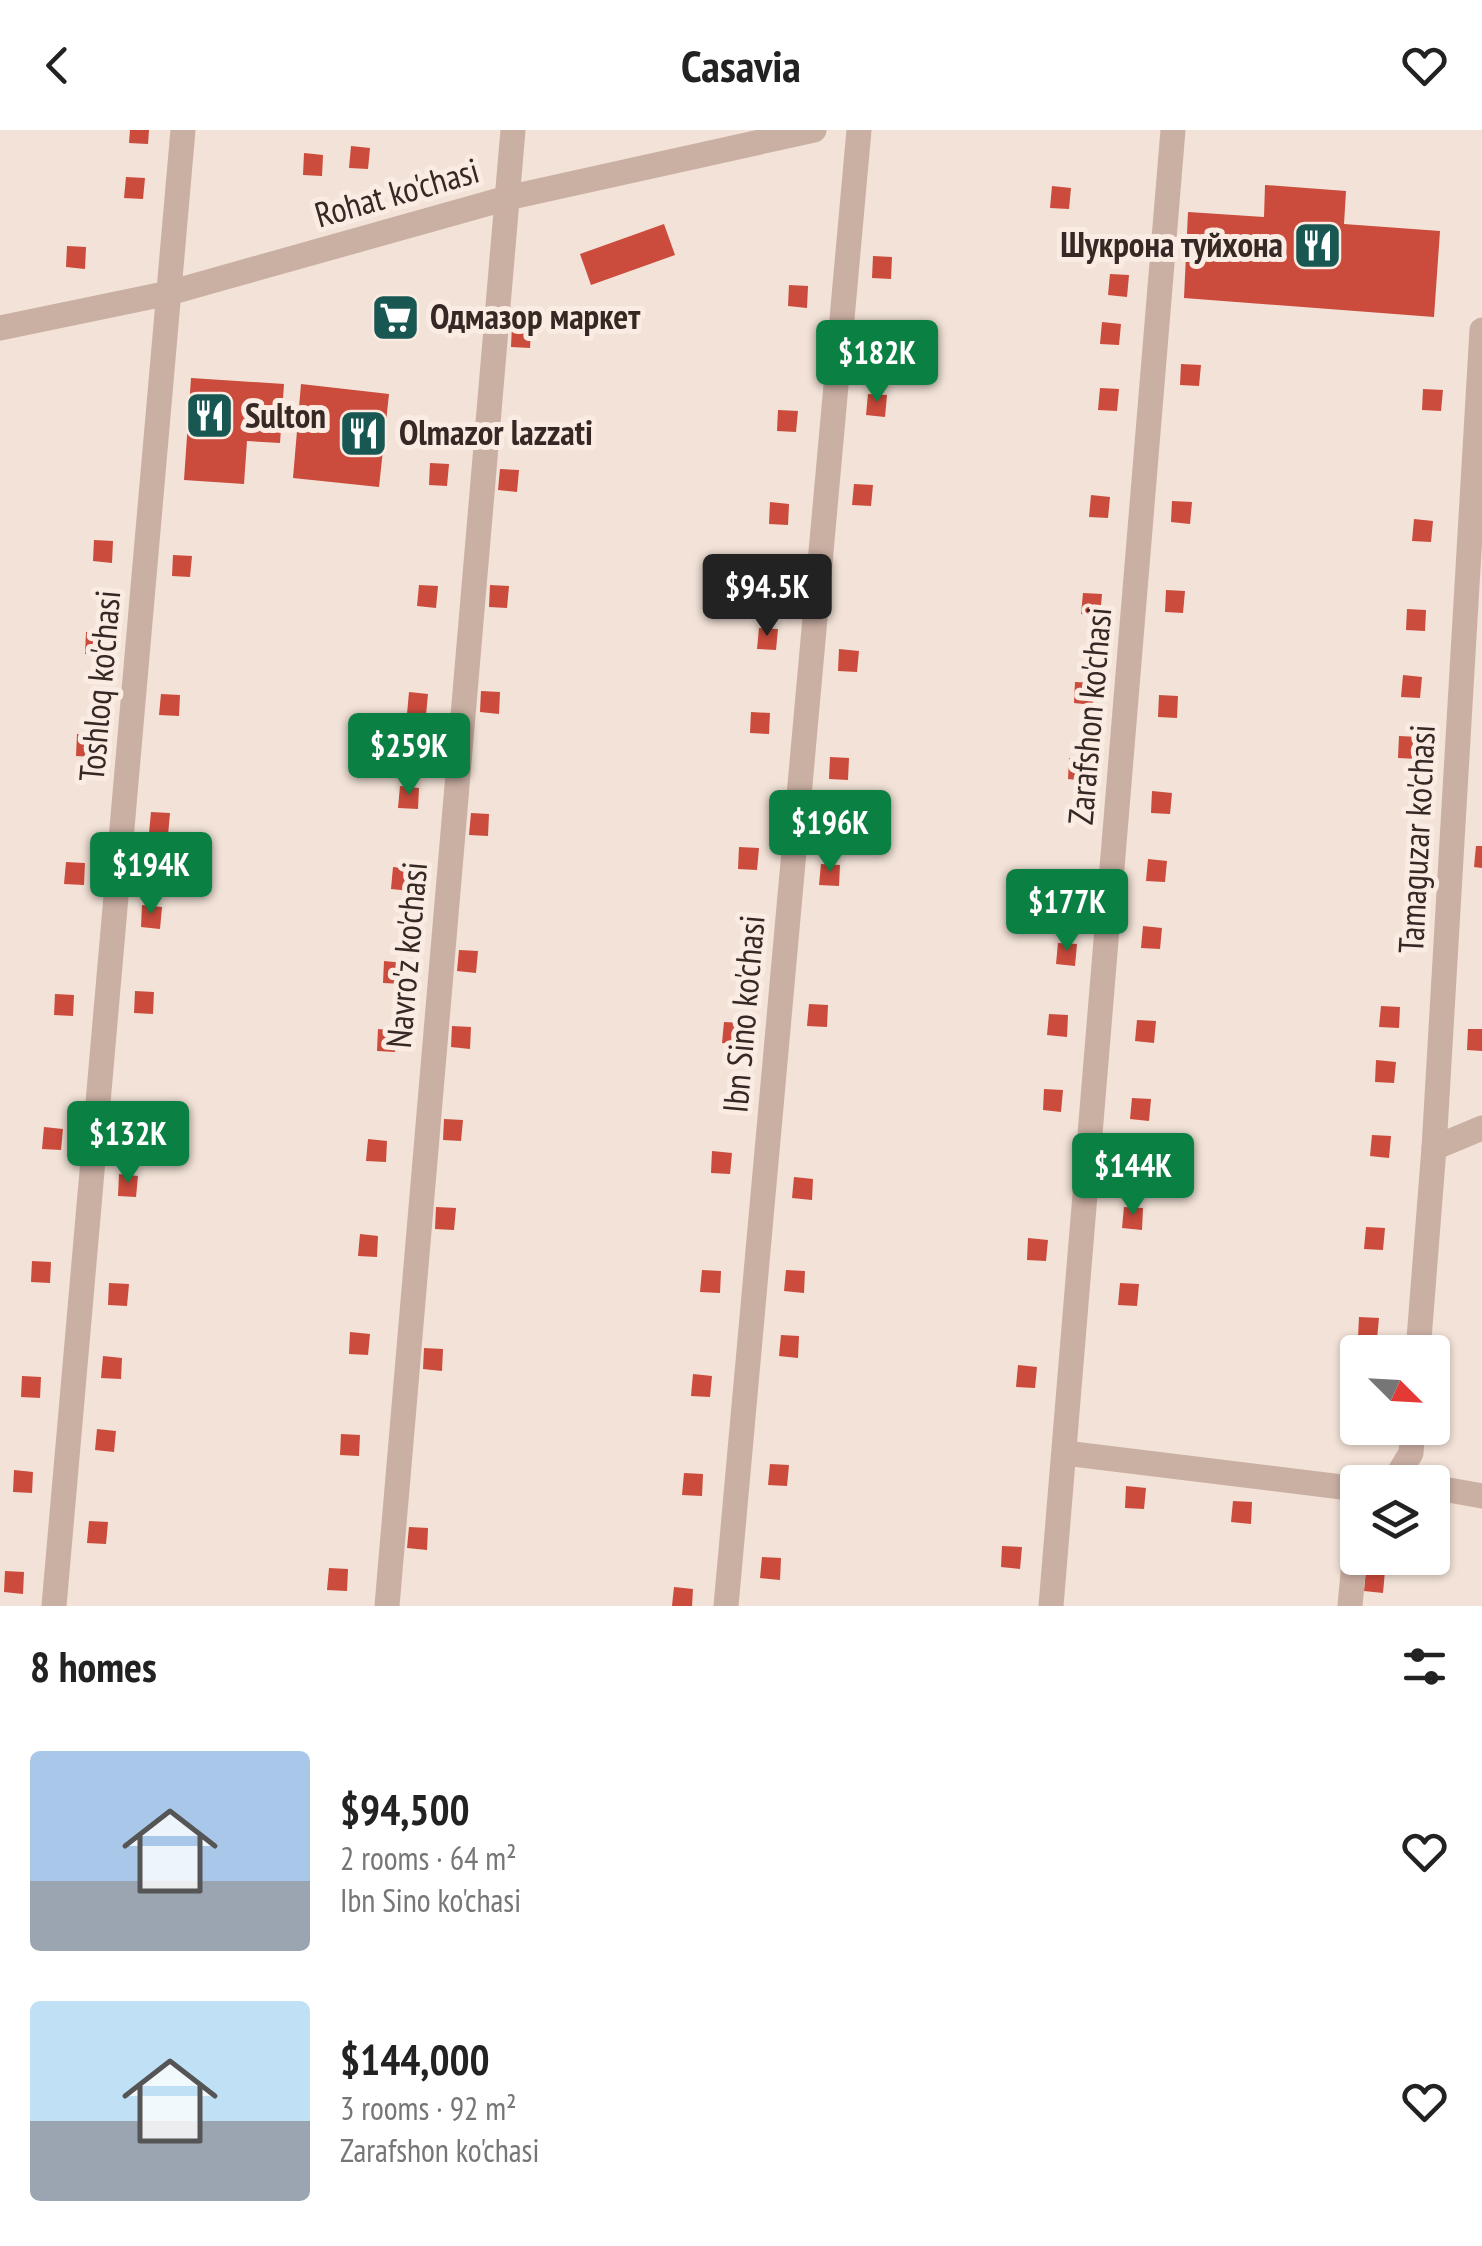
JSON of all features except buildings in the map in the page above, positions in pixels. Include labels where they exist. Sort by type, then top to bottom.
[{"type":"street","name":"Toshloq ko'chasi","points":[[54,1606],[183,130]]},
{"type":"street","name":"Navro'z ko'chasi","points":[[386,1606],[513,130]]},
{"type":"street","name":"Rohat ko'chasi","points":[[0,328],[169,293],[507,198],[814,130]]},
{"type":"street","name":"Ibn Sino ko'chasi","points":[[726,1606],[858,130]]},
{"type":"street","name":"Zarafshon ko'chasi","points":[[1051,1606],[1173,130]]},
{"type":"street","name":"Tamaguzar ko'chasi","points":[[1419,1335],[1434,1148],[1482,330]]},
{"type":"street","points":[[1434,1148],[1482,1128]]},
{"type":"street","points":[[1065,1453],[1340,1487]]},
{"type":"street","points":[[1450,1491],[1482,1496]]},
{"type":"street","points":[[1350,1606],[1353,1575]]},
{"type":"place","name":"Шукрона туйхона","points":[[1318,245]]},
{"type":"place","name":"Одмазор маркет","points":[[395,317]]},
{"type":"place","name":"Sulton","points":[[210,416]]},
{"type":"place","name":"Olmazor lazzati","points":[[364,433]]}]
